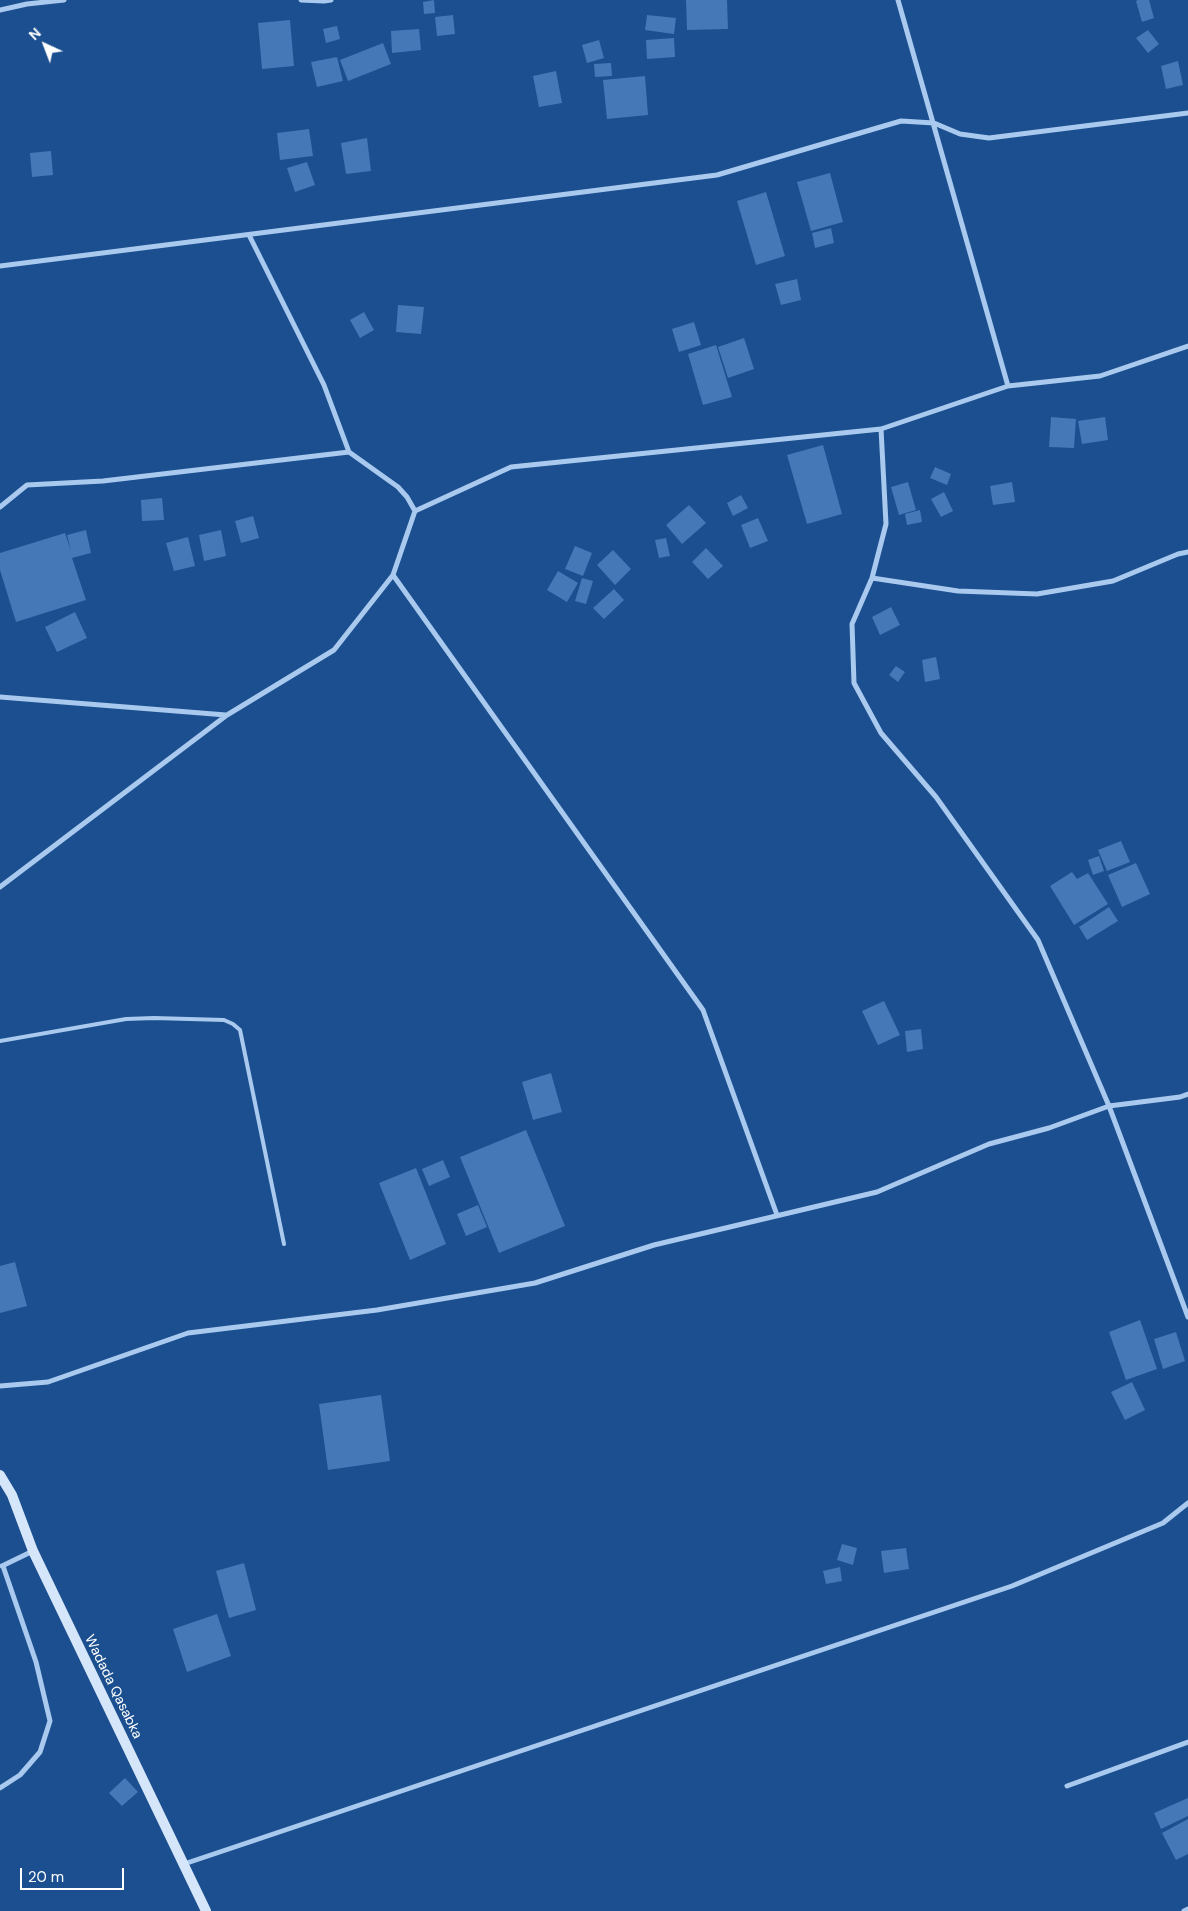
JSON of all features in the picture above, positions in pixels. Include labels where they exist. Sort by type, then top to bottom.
[{"type":"street","points":[[0,10],[27,4],[64,0]]},
{"type":"street","points":[[301,0],[331,0]]},
{"type":"street","points":[[898,0],[1008,386]]},
{"type":"street","points":[[0,266],[249,236],[717,175],[900,121],[934,122],[960,134],[989,138],[1188,113]]},
{"type":"street","points":[[0,887],[227,715],[334,650],[393,575],[414,511],[407,497],[398,487],[349,452],[324,385],[249,236]]},
{"type":"street","points":[[414,511],[511,467],[881,429],[1008,386],[1100,376],[1188,346]]},
{"type":"street","points":[[881,429],[886,524],[872,578],[852,624],[854,683],[881,733],[936,798],[1038,940],[1109,1106],[1188,1317]]},
{"type":"street","points":[[0,507],[27,485],[103,481],[349,452]]},
{"type":"street","points":[[872,578],[958,591],[1037,594],[1113,581],[1178,554],[1188,552]]},
{"type":"street","points":[[393,575],[704,1010],[777,1216]]},
{"type":"street","points":[[0,697],[227,715]]},
{"type":"street","points":[[0,1386],[48,1382],[188,1332],[377,1310],[535,1283],[654,1245],[877,1192],[989,1144],[1049,1128],[1109,1106],[1180,1097],[1188,1094]]},
{"type":"street","name":"Wadada Qasabka","points":[[0,1475],[12,1495],[32,1551],[206,1911]]},
{"type":"street","points":[[183,1864],[1012,1586],[1163,1523],[1188,1503]]},
{"type":"street","points":[[0,1788],[20,1775],[40,1752],[50,1721],[36,1662],[2,1566],[32,1551]]},
{"type":"street","points":[[1067,1786],[1188,1742]]},
{"type":"street","points":[[1184,1911],[1188,1910]]},
{"type":"lane","points":[[0,1041],[126,1020],[154,1018],[224,1020],[233,1024],[240,1030],[284,1244]]},
{"type":"building","points":[[434,0],[435,13],[424,14],[423,2]]},
{"type":"building","points":[[686,0],[727,0],[728,29],[687,30]]},
{"type":"building","points":[[1149,0],[1154,18],[1142,22],[1136,1]]},
{"type":"building","points":[[453,15],[455,34],[437,36],[435,17]]},
{"type":"building","points":[[647,15],[676,18],[674,34],[645,30]]},
{"type":"building","points":[[290,20],[294,66],[262,69],[258,23]]},
{"type":"building","points":[[337,26],[340,39],[326,43],[323,29]]},
{"type":"building","points":[[419,29],[421,50],[392,53],[391,31]]},
{"type":"building","points":[[1148,30],[1159,44],[1148,53],[1136,38]]},
{"type":"building","points":[[674,38],[675,57],[647,59],[646,40]]},
{"type":"building","points":[[599,40],[604,58],[587,63],[582,45]]},
{"type":"building","points":[[383,43],[391,64],[348,81],[340,60]]},
{"type":"building","points":[[337,57],[343,81],[317,87],[311,62]]},
{"type":"building","points":[[1178,61],[1183,85],[1166,89],[1161,66]]},
{"type":"building","points":[[611,63],[612,76],[595,77],[594,64]]},
{"type":"building","points":[[556,71],[562,103],[539,107],[533,76]]},
{"type":"building","points":[[645,76],[648,115],[607,119],[603,80]]},
{"type":"building","points":[[309,129],[313,156],[280,160],[277,133]]},
{"type":"building","points":[[367,138],[371,171],[346,174],[341,143]]},
{"type":"building","points":[[51,151],[53,175],[32,177],[30,153]]},
{"type":"building","points":[[307,162],[315,185],[295,192],[287,168]]},
{"type":"building","points":[[830,173],[843,222],[811,231],[797,182]]},
{"type":"building","points":[[766,192],[785,256],[756,265],[737,201]]},
{"type":"building","points":[[831,228],[834,243],[815,248],[812,233]]},
{"type":"building","points":[[797,279],[801,300],[781,305],[775,284]]},
{"type":"building","points":[[398,305],[424,307],[421,334],[396,332]]},
{"type":"building","points":[[364,312],[374,330],[360,338],[350,320]]},
{"type":"building","points":[[694,322],[701,345],[679,352],[672,329]]},
{"type":"building","points":[[744,338],[754,369],[728,378],[718,347]]},
{"type":"building","points":[[716,345],[732,397],[703,405],[688,354]]},
{"type":"building","points":[[1051,417],[1076,419],[1074,448],[1049,447]]},
{"type":"building","points":[[1105,417],[1108,440],[1082,444],[1078,421]]},
{"type":"building","points":[[823,445],[842,514],[807,524],[787,455]]},
{"type":"building","points":[[935,467],[951,474],[947,485],[930,478]]},
{"type":"building","points":[[908,482],[916,510],[899,515],[891,487]]},
{"type":"building","points":[[1012,482],[1015,502],[993,505],[990,486]]},
{"type":"building","points":[[944,492],[953,511],[941,517],[931,499]]},
{"type":"building","points":[[741,495],[748,508],[733,516],[727,503]]},
{"type":"building","points":[[162,498],[164,520],[142,521],[141,500]]},
{"type":"building","points":[[689,505],[706,523],[682,544],[666,525]]},
{"type":"building","points":[[920,510],[922,522],[907,525],[905,514]]},
{"type":"building","points":[[253,516],[259,538],[241,543],[235,521]]},
{"type":"building","points":[[758,518],[768,541],[750,548],[741,525]]},
{"type":"building","points":[[86,530],[91,553],[72,558],[86,600],[16,622],[0,570],[0,553],[65,533],[71,551],[67,535]]},
{"type":"building","points":[[221,530],[226,556],[204,561],[199,535]]},
{"type":"building","points":[[188,537],[195,566],[174,571],[166,543]]},
{"type":"building","points":[[666,538],[670,556],[659,558],[655,540]]},
{"type":"building","points":[[575,546],[592,553],[583,576],[565,569]]},
{"type":"building","points":[[706,548],[723,566],[708,579],[692,562]]},
{"type":"building","points":[[613,550],[631,569],[615,585],[597,565]]},
{"type":"building","points":[[558,571],[578,583],[567,602],[547,590]]},
{"type":"building","points":[[582,578],[593,581],[586,604],[575,601]]},
{"type":"building","points":[[614,589],[624,600],[604,619],[593,608]]},
{"type":"building","points":[[891,607],[900,625],[880,635],[872,617]]},
{"type":"building","points":[[75,612],[87,638],[57,652],[45,627]]},
{"type":"building","points":[[936,657],[940,679],[925,682],[922,660]]},
{"type":"building","points":[[896,666],[905,672],[898,682],[889,675]]},
{"type":"building","points":[[1121,841],[1130,862],[1107,871],[1098,850]]},
{"type":"building","points":[[1099,856],[1104,871],[1093,875],[1088,860]]},
{"type":"building","points":[[1136,863],[1150,894],[1122,907],[1108,875]]},
{"type":"building","points":[[1072,872],[1077,879],[1088,873],[1108,904],[1074,925],[1050,886]]},
{"type":"building","points":[[1109,907],[1118,921],[1087,940],[1079,927]]},
{"type":"building","points":[[884,1001],[900,1035],[878,1045],[862,1011]]},
{"type":"building","points":[[921,1029],[923,1049],[907,1052],[905,1031]]},
{"type":"building","points":[[551,1073],[562,1112],[533,1120],[522,1082]]},
{"type":"building","points":[[526,1130],[565,1226],[499,1253],[460,1157]]},
{"type":"building","points":[[443,1160],[450,1177],[429,1186],[422,1169]]},
{"type":"building","points":[[416,1168],[446,1244],[410,1260],[379,1183]]},
{"type":"building","points":[[478,1205],[487,1227],[466,1236],[457,1214]]},
{"type":"building","points":[[15,1262],[27,1306],[0,1313],[0,1266]]},
{"type":"building","points":[[1140,1320],[1157,1369],[1126,1380],[1109,1332]]},
{"type":"building","points":[[1176,1332],[1185,1361],[1163,1369],[1154,1339]]},
{"type":"building","points":[[1132,1382],[1145,1410],[1125,1420],[1111,1392]]},
{"type":"building","points":[[381,1395],[390,1461],[328,1470],[319,1404]]},
{"type":"building","points":[[842,1544],[857,1548],[853,1565],[837,1560]]},
{"type":"building","points":[[906,1548],[909,1569],[884,1573],[881,1551]]},
{"type":"building","points":[[244,1563],[256,1610],[229,1618],[216,1571]]},
{"type":"building","points":[[840,1567],[842,1581],[826,1584],[823,1571]]},
{"type":"building","points":[[217,1614],[231,1656],[187,1672],[173,1629]]},
{"type":"building","points":[[125,1778],[138,1792],[122,1806],[109,1793]]},
{"type":"building","points":[[1188,1798],[1188,1816],[1161,1829],[1154,1813]]},
{"type":"building","points":[[1188,1819],[1188,1854],[1176,1860],[1162,1833]]}]
